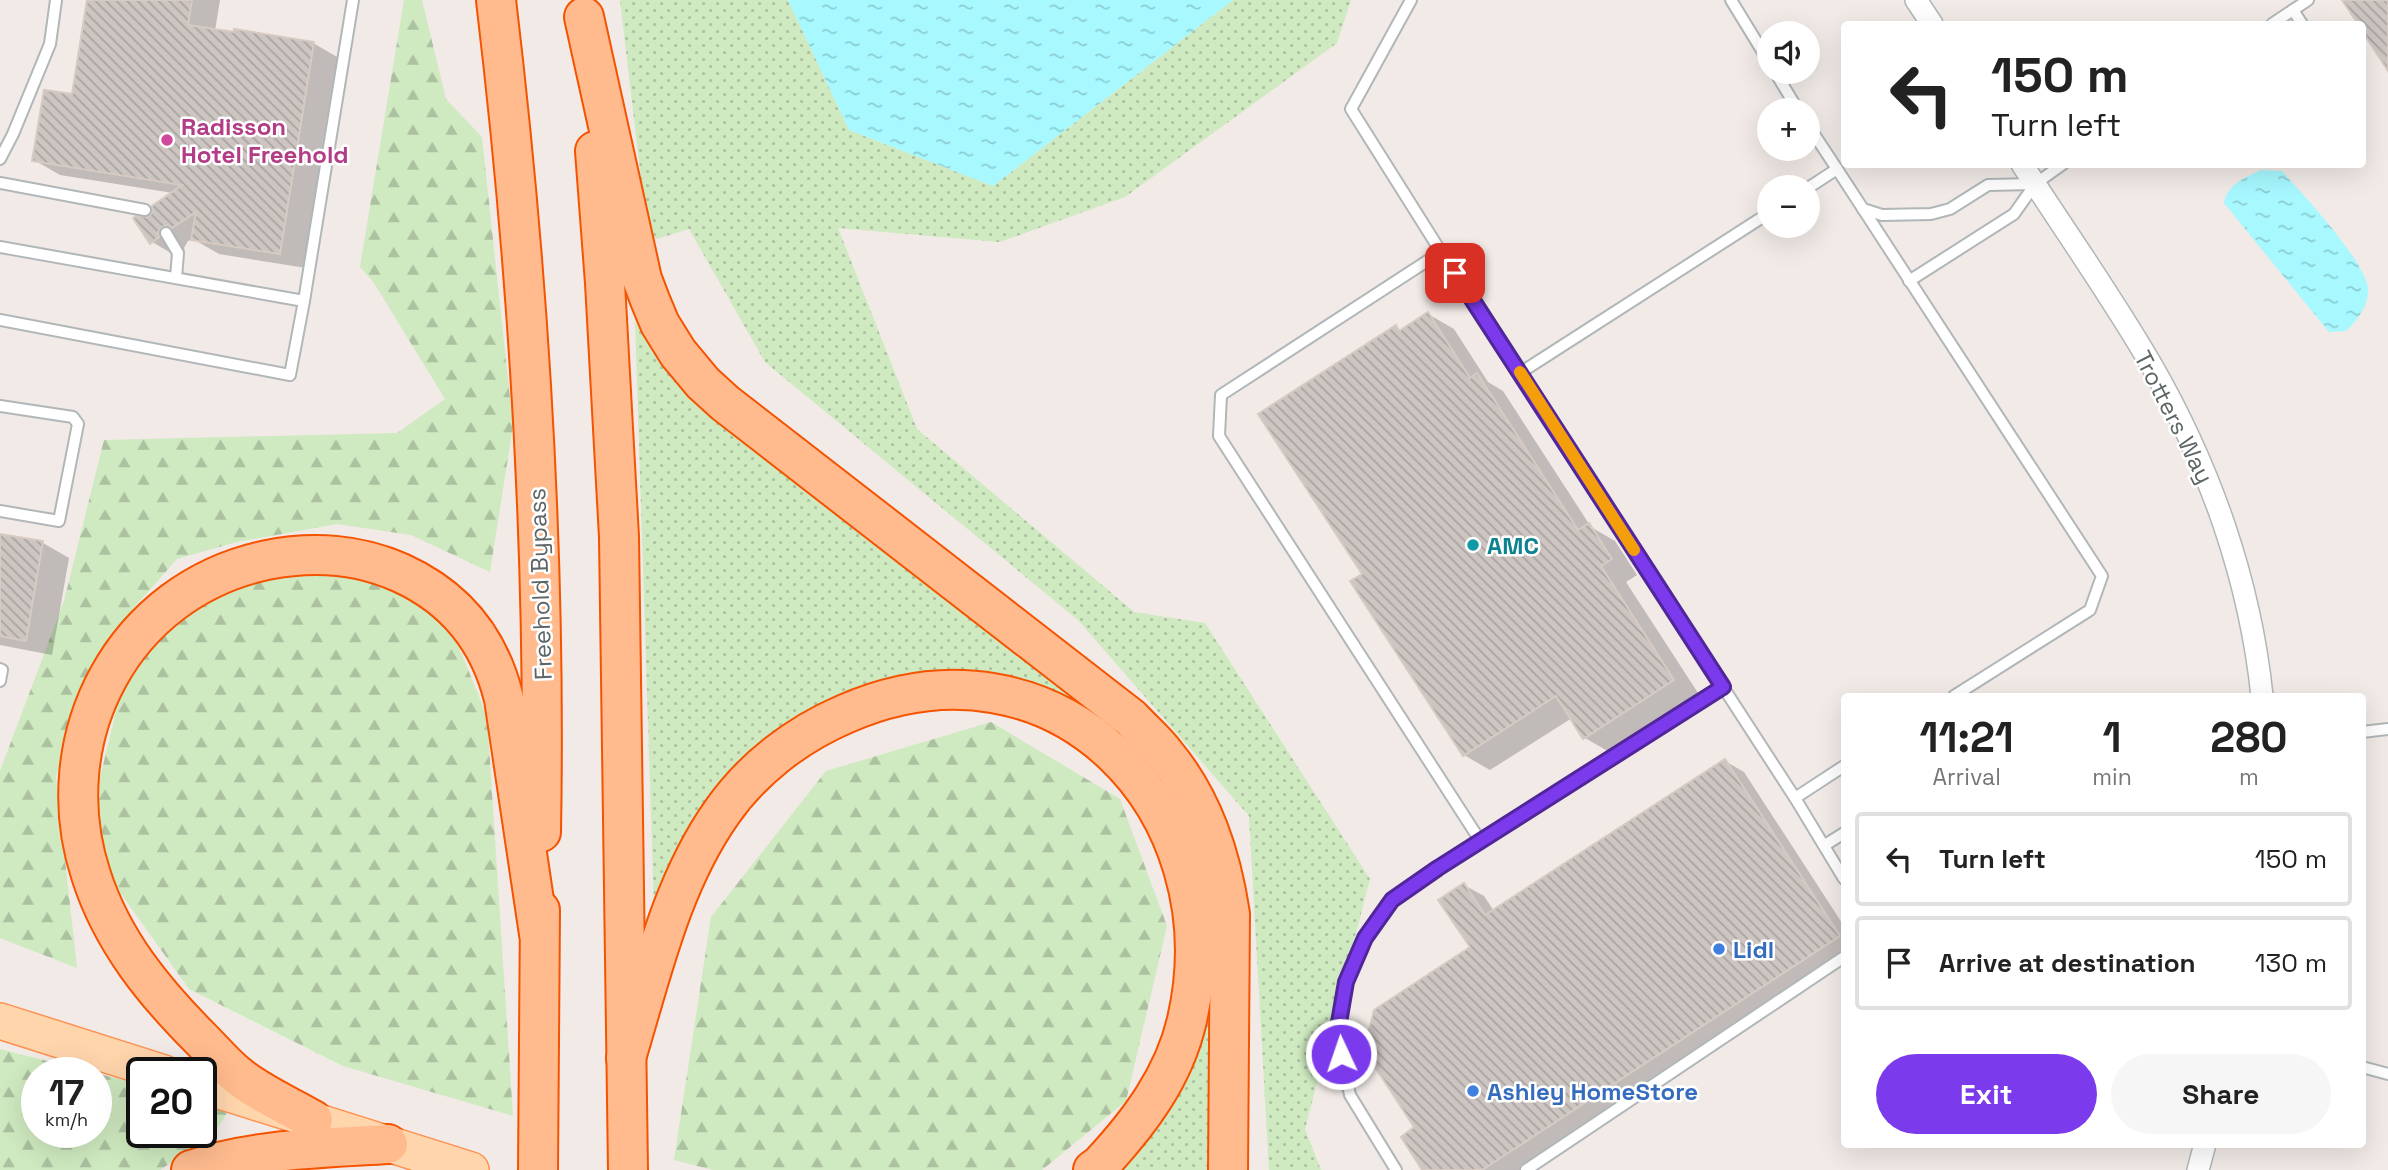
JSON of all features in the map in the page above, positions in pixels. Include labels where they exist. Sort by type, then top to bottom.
[{"type":"highway","name":"Freehold Bypass","points":[[496,0],[508,102],[526,310],[537,488],[544,696],[538,1170]]},
{"type":"highway","points":[[583,8],[605,283],[619,537],[628,1170]]},
{"type":"highway","points":[[583,8],[642,279],[660,324],[678,353],[703,383],[725,403],[1131,718],[1164,752],[1189,788],[1216,848],[1225,880],[1230,914],[1232,947],[1228,1170]]},
{"type":"highway","points":[[313,1120],[237,1075],[179,1017],[128,955],[102,905],[90,873],[83,844],[78,783],[89,720],[119,657],[140,630],[167,606],[219,575],[252,563],[315,555],[345,556],[383,565],[421,582],[452,604],[489,653],[499,678],[539,934]]},
{"type":"highway","points":[[626,1058],[664,931],[685,880],[722,810],[764,765],[795,740],[825,722],[862,706],[901,695],[940,690],[980,692],[1014,698],[1089,733],[1123,761],[1157,806],[1175,841],[1192,904],[1196,942],[1194,985],[1186,1023],[1172,1065],[1141,1119],[1093,1170]]},
{"type":"highway","points":[[191,1170],[217,1161],[288,1150],[388,1144]]},
{"type":"main road","points":[[0,1021],[126,1061]]},
{"type":"main road","points":[[217,1090],[471,1170]]},
{"type":"street","points":[[1916,0],[1930,21]]},
{"type":"street","name":"Trotters Way","points":[[2025,168],[2152,365],[2207,477],[2242,585],[2262,693]]},
{"type":"street","points":[[2198,1170],[2204,1148]]},
{"type":"lane","points":[[0,159],[50,44],[56,0]]},
{"type":"lane","points":[[0,320],[290,375],[352,0]]},
{"type":"lane","points":[[1411,0],[1351,109],[1841,869]]},
{"type":"lane","points":[[1731,0],[1757,42]]},
{"type":"lane","points":[[2276,21],[2308,0]]},
{"type":"lane","points":[[2293,10],[2300,21]]},
{"type":"lane","points":[[1820,143],[2102,576],[2090,610],[1959,693]]},
{"type":"lane","points":[[1909,281],[2014,214],[2035,184],[2057,168]]},
{"type":"lane","points":[[1820,180],[1837,169]]},
{"type":"lane","points":[[0,183],[145,210]]},
{"type":"lane","points":[[1863,209],[1882,215],[1931,214],[1950,209],[1988,185],[2035,184]]},
{"type":"lane","points":[[1520,373],[1757,221]]},
{"type":"lane","points":[[166,233],[178,253],[176,278]]},
{"type":"lane","points":[[0,247],[304,301]]},
{"type":"lane","points":[[1441,252],[1220,395],[1219,436],[1481,842]]},
{"type":"lane","points":[[0,406],[73,417],[78,425],[59,521],[0,511]]},
{"type":"lane","points":[[0,669],[0,681]]},
{"type":"lane","points":[[1396,1170],[1350,1095],[1337,1034],[1346,982],[1365,938],[1392,900],[1723,687]]},
{"type":"lane","points":[[2366,732],[2388,729]]},
{"type":"lane","points":[[1795,798],[1841,768]]},
{"type":"lane","points":[[1825,845],[1841,835]]},
{"type":"lane","points":[[1526,1170],[1841,959]]},
{"type":"lane","points":[[2366,1068],[2388,1074]]},
{"type":"green space","points":[[404,0],[422,0],[446,99],[482,137],[513,426],[490,572],[411,535],[337,524],[237,542],[177,559],[110,635],[75,704],[56,778],[77,968],[0,938],[0,771],[64,601],[104,440],[397,433],[445,399],[374,283],[360,267]]},
{"type":"green space","points":[[620,0],[788,0],[849,130],[993,186],[1233,0],[1351,0],[1337,43],[1125,197],[1000,242],[838,228],[917,429],[1134,612],[1205,623],[1370,879],[1305,1129],[1321,1170],[1269,1170],[1249,816],[1078,620],[765,362],[689,229],[650,241]]},
{"type":"green space","points":[[634,290],[676,367],[1114,725],[1036,684],[921,673],[797,717],[710,799],[654,908]]},
{"type":"green space","points":[[293,567],[401,586],[447,618],[487,716],[513,1116],[343,1066],[189,989],[114,884],[93,807],[122,686],[184,610]]},
{"type":"green space","points":[[991,722],[1120,799],[1167,926],[1126,1101],[1042,1170],[713,1170],[674,1160],[711,917],[826,771]]},
{"type":"green space","points":[[1214,990],[1215,1170],[1120,1170],[1137,1156],[1189,1078]]},
{"type":"green space","points":[[0,1049],[31,1057],[21,1057],[21,1148],[112,1148],[112,1077],[126,1081],[126,1148],[193,1148],[160,1170],[0,1170]]},
{"type":"green space","points":[[217,1104],[231,1108],[217,1128]]},
{"type":"water","points":[[788,0],[1233,0],[993,186],[849,130]]},
{"type":"water","points":[[2261,170],[2282,171],[2330,226],[2362,272],[2368,297],[2359,316],[2346,331],[2329,332],[2224,203],[2233,186]]},
{"type":"building","name":"Radisson Hotel Freehold","points":[[87,0],[192,0],[188,25],[234,32],[234,29],[314,42],[280,254],[191,240],[196,212],[172,228],[167,225],[161,227],[159,237],[150,244],[133,218],[148,217],[153,212],[152,206],[182,185],[32,161],[44,90],[72,94]]},
{"type":"building","points":[[2342,0],[2388,0],[2388,71],[2366,37],[2366,21],[2356,21]]},
{"type":"building","name":"AMC","points":[[1428,312],[1470,378],[1477,373],[1578,530],[1589,523],[1612,559],[1601,566],[1674,680],[1583,739],[1556,696],[1463,756],[1350,581],[1362,574],[1258,414],[1396,325],[1399,331]]},
{"type":"building","points":[[0,534],[43,541],[26,641],[0,636]]},
{"type":"building","points":[[1725,759],[1840,936],[1482,1170],[1422,1170],[1401,1137],[1414,1127],[1364,1050],[1374,1010],[1470,947],[1438,900],[1464,883],[1485,915]]},
{"type":"slow traffic","points":[[1520,372],[1634,550]]},
{"type":"place","name":"Radisson Hotel Freehold","points":[[167,140]]},
{"type":"place","name":"AMC","points":[[1473,545]]},
{"type":"place","name":"Lidl","points":[[1719,949]]},
{"type":"place","name":"Ashley HomeStore","points":[[1473,1091]]},
{"type":"route","points":[[1341,1054],[1337,1034],[1346,982],[1365,938],[1392,900],[1723,687],[1455,273]]}]
